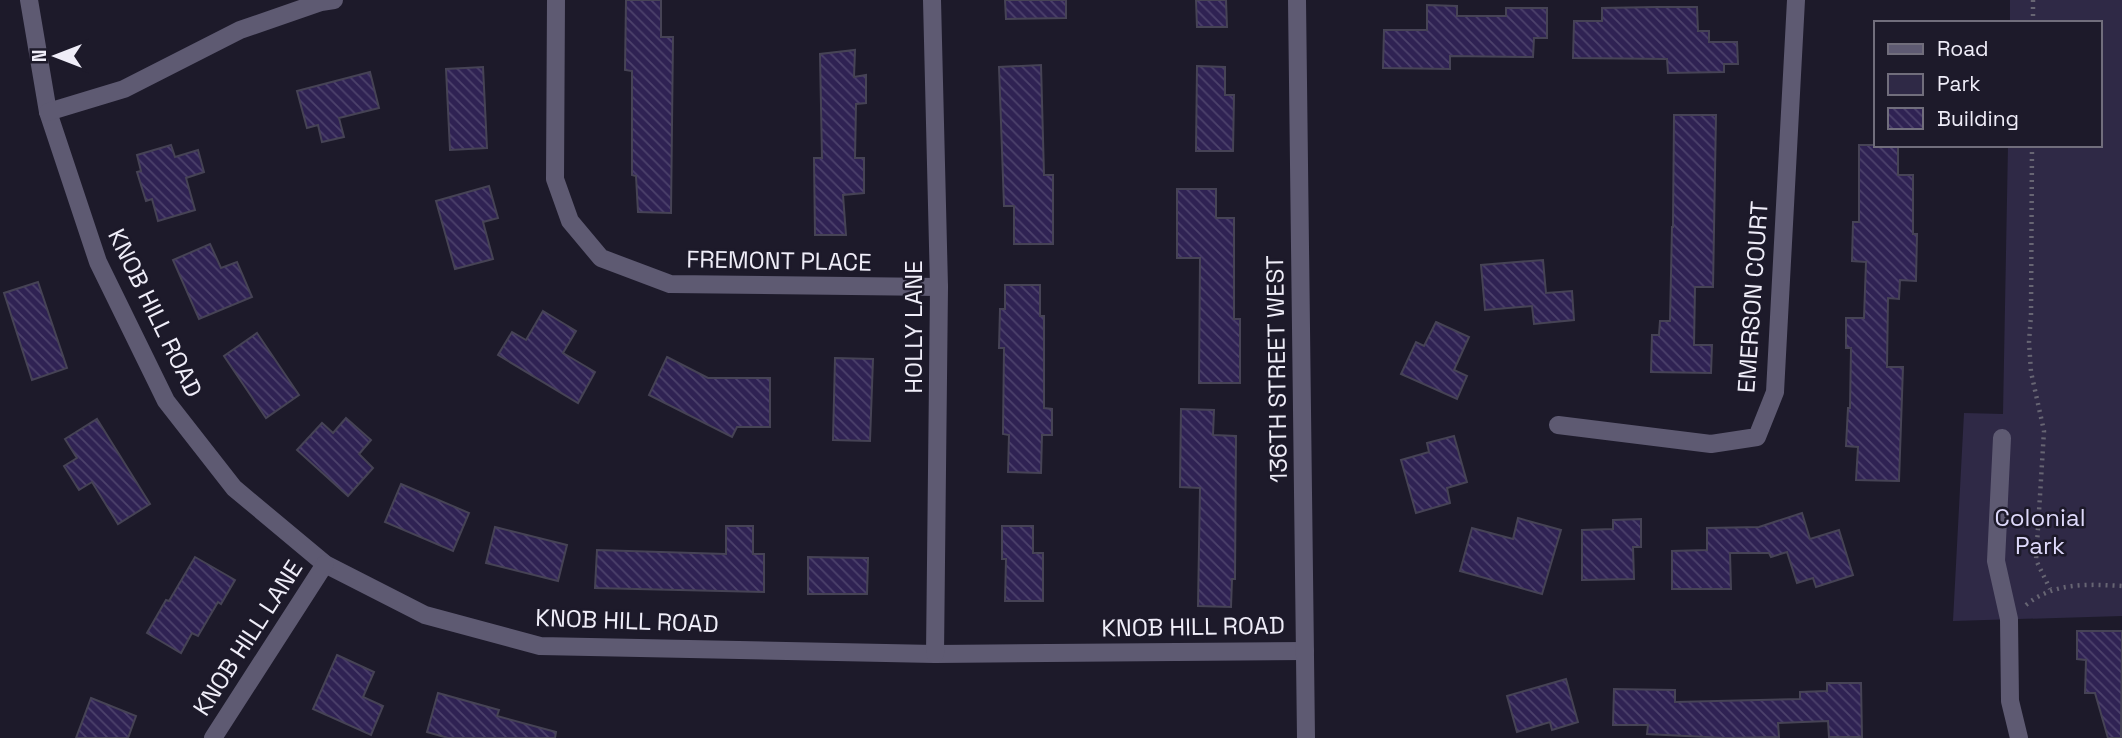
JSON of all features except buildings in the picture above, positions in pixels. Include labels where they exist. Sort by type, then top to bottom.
[{"type":"street","name":"KNOB HILL ROAD","points":[[29,0],[48,112],[98,262],[166,401],[234,488],[325,564],[425,615],[540,646],[935,654],[1305,650]]},
{"type":"street","points":[[48,112],[124,89],[240,30],[334,0]]},
{"type":"street","name":"FREMONT PLACE","points":[[556,0],[555,179],[570,221],[601,258],[670,284],[939,287]]},
{"type":"street","name":"HOLLY LANE","points":[[932,0],[939,287],[935,654]]},
{"type":"street","name":"136TH STREET WEST","points":[[1297,0],[1306,738]]},
{"type":"street","name":"EMERSON COURT","points":[[1558,425],[1711,444],[1757,437],[1775,392],[1796,0]]},
{"type":"street","points":[[2002,438],[1996,561],[2010,619],[2010,701],[2019,738]]},
{"type":"street","name":"KNOB HILL LANE","points":[[213,738],[325,564]]},
{"type":"path","points":[[2033,0],[2033,21]]},
{"type":"path","points":[[2032,147],[2029,342],[2031,372],[2044,431],[2036,560],[2050,589]]},
{"type":"path","points":[[2010,619],[2050,589],[2094,584],[2122,586]]},
{"type":"green space","name":"Colonial Park","points":[[2010,0],[2122,0],[2122,616],[1953,621],[1964,413],[2003,414],[2008,147],[2101,147],[2101,21],[2010,21]]}]
